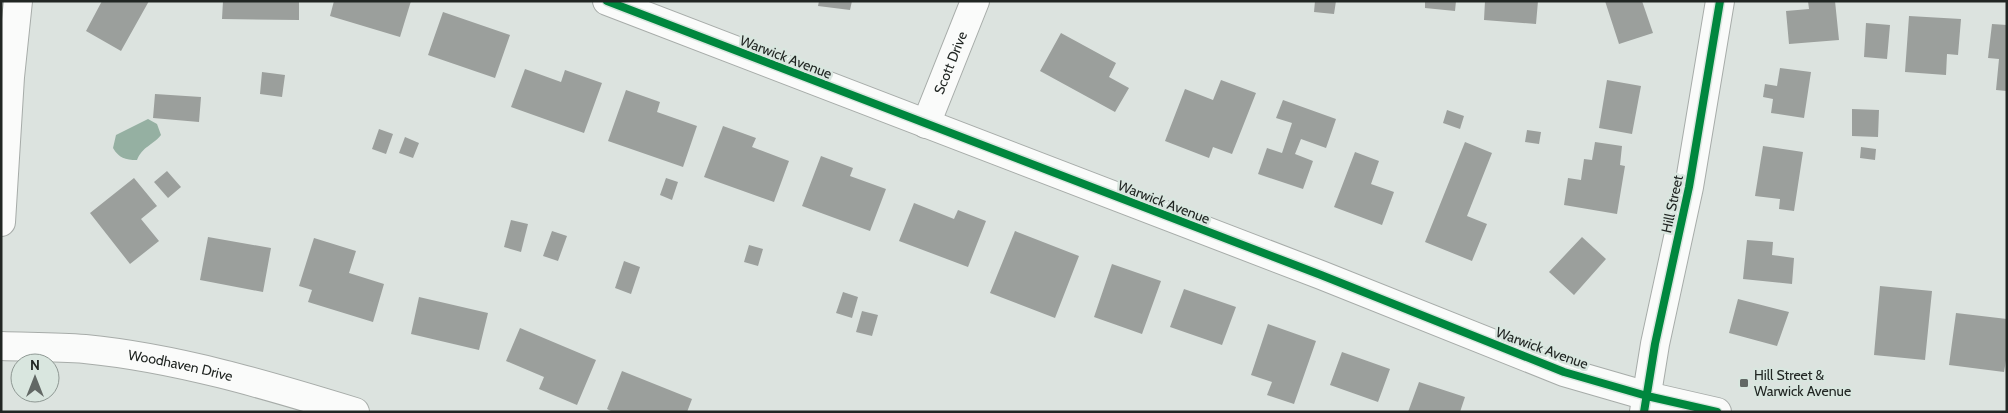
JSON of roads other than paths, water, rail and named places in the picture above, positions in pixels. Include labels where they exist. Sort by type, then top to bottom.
[{"type":"street","points":[[1,222],[10,77],[18,1]]},
{"type":"street","name":"Warwick Avenue","points":[[607,1],[1321,275],[1645,404],[1717,412]]},
{"type":"street","name":"Scott Drive","points":[[926,124],[975,1]]},
{"type":"street","name":"Hill Street","points":[[1645,404],[1655,344],[1689,187],[1720,1]]},
{"type":"street","name":"Woodhaven Drive","points":[[1,346],[85,349],[155,360],[271,386],[355,412]]},
{"type":"place","name":"Hill Street & Warwick Avenue","points":[[1744,383]]}]
